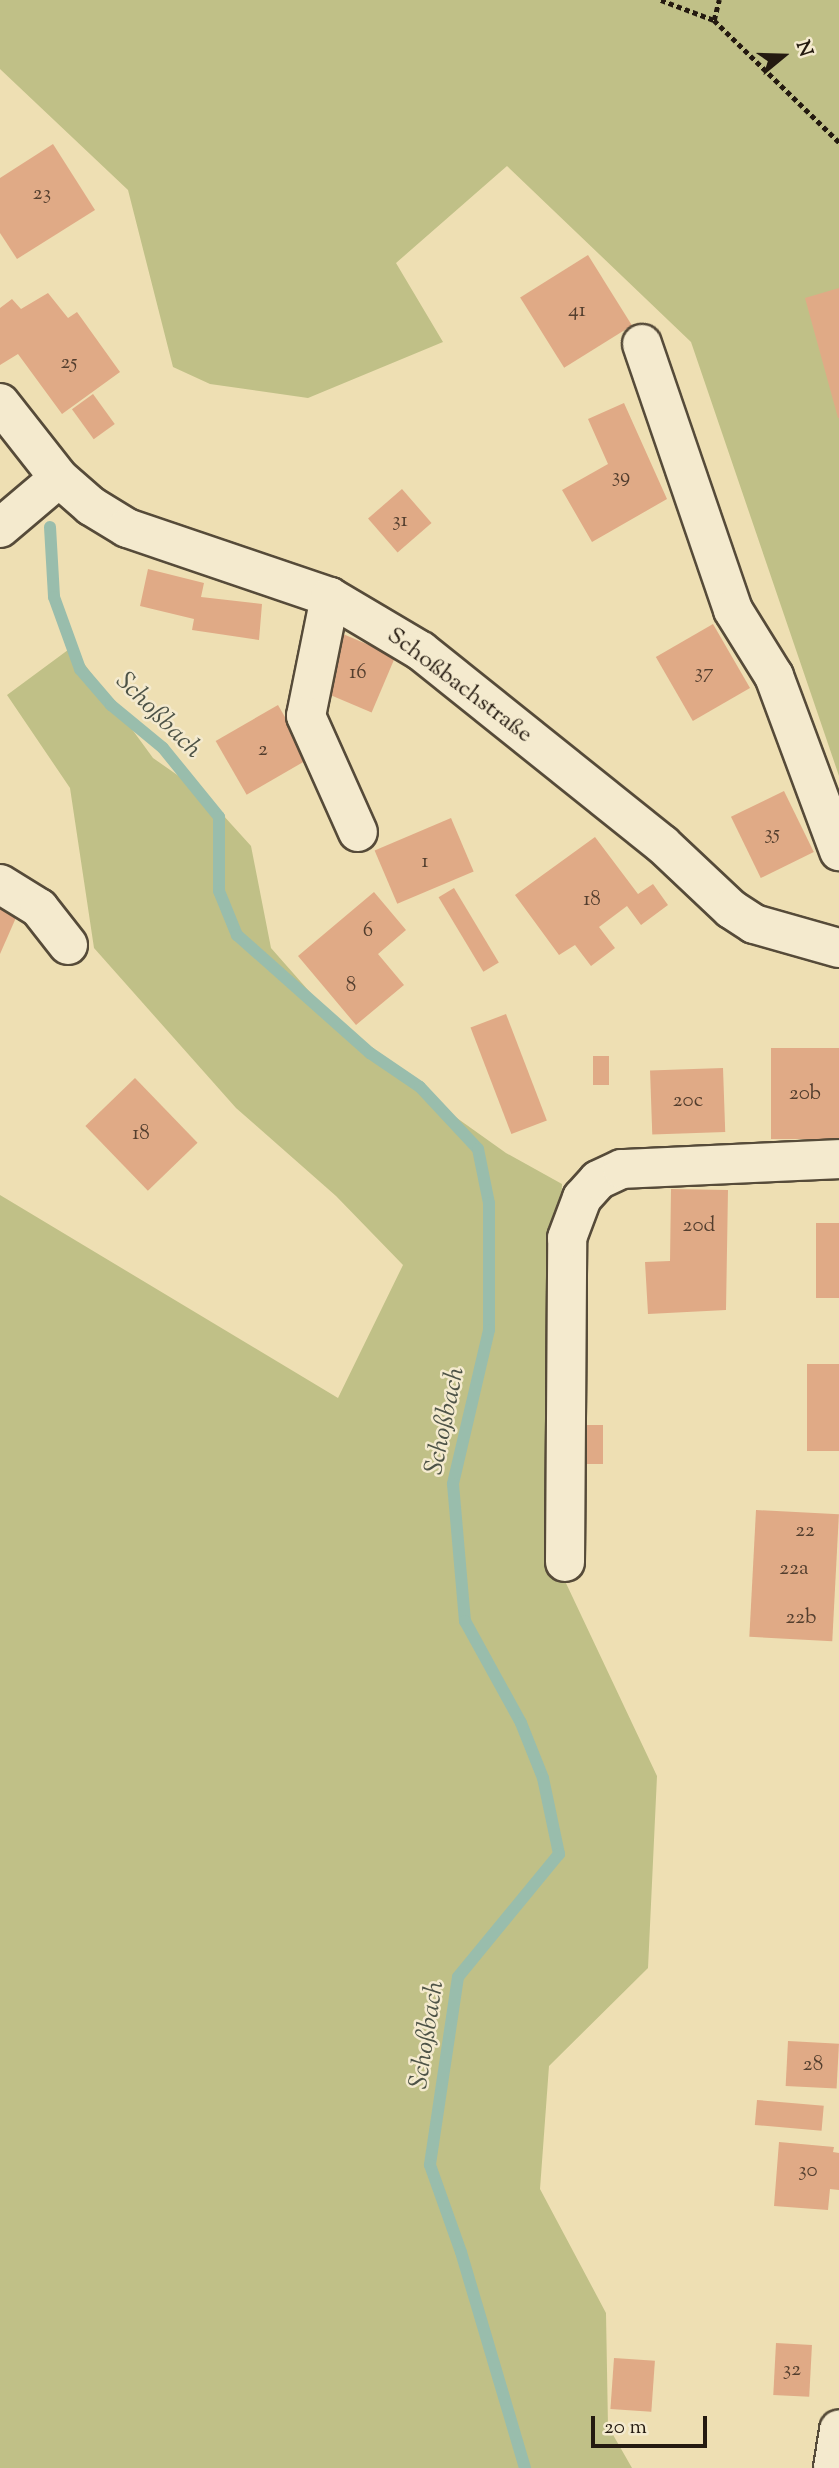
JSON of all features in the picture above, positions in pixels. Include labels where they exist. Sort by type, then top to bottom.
[{"type":"street","points":[[642,344],[733,610],[774,676],[839,851]]},
{"type":"street","name":"Schoßbachstraße","points":[[0,402],[59,478],[127,528],[330,597],[421,651],[662,845],[731,909],[754,924],[839,948]]},
{"type":"street","points":[[0,528],[59,478]]},
{"type":"street","points":[[330,597],[306,716],[358,832]]},
{"type":"street","points":[[0,884],[39,908],[68,944]]},
{"type":"street","points":[[565,1562],[567,1237],[582,1198],[598,1180],[622,1169],[839,1159]]},
{"type":"street","points":[[833,2468],[839,2430]]},
{"type":"path","points":[[661,0],[714,20],[839,142]]},
{"type":"path","points":[[714,20],[719,0]]},
{"type":"green space","points":[[0,0],[839,0],[839,776],[691,342],[507,166],[396,263],[443,342],[308,398],[210,384],[173,367],[128,190],[0,69]]},
{"type":"green space","points":[[72,647],[153,758],[203,793],[251,846],[271,948],[360,1049],[506,1153],[562,1184],[548,1545],[657,1776],[648,1968],[549,2066],[540,2189],[606,2313],[608,2426],[632,2468],[0,2468],[0,1195],[338,1398],[403,1265],[336,1196],[236,1108],[94,948],[70,788],[7,695]]},
{"type":"building","points":[[53,144],[95,210],[17,259],[0,233],[0,178]]},
{"type":"building","points":[[588,255],[632,325],[564,368],[520,297]]},
{"type":"building","points":[[839,288],[839,418],[838,418],[805,298]]},
{"type":"building","points":[[48,293],[68,318],[77,312],[120,372],[62,414],[18,354],[0,365],[0,308],[12,299],[21,309]]},
{"type":"building","points":[[93,394],[115,424],[94,439],[72,409]]},
{"type":"building","points":[[624,403],[667,499],[592,542],[562,490],[608,464],[588,419]]},
{"type":"building","points":[[402,489],[432,523],[398,552],[368,519]]},
{"type":"building","points":[[148,569],[204,583],[201,597],[262,604],[259,640],[192,630],[194,619],[140,606]]},
{"type":"building","points":[[713,624],[750,688],[693,721],[656,657]]},
{"type":"building","points":[[343,634],[395,656],[372,712],[319,690]]},
{"type":"building","points":[[278,705],[309,759],[247,795],[216,741]]},
{"type":"building","points":[[784,791],[814,852],[761,878],[731,817]]},
{"type":"building","points":[[451,818],[474,871],[397,904],[375,850]]},
{"type":"building","points":[[595,837],[638,894],[653,884],[668,905],[641,925],[627,906],[599,927],[615,948],[591,966],[575,945],[559,955],[515,895]]},
{"type":"building","points":[[454,888],[499,963],[483,972],[439,897]]},
{"type":"building","points":[[374,892],[406,930],[378,954],[404,985],[356,1025],[298,956]]},
{"type":"building","points":[[0,894],[22,904],[0,954]]},
{"type":"building","points":[[506,1014],[547,1120],[511,1134],[471,1028]]},
{"type":"building","points":[[771,1048],[839,1048],[839,1139],[771,1139]]},
{"type":"building","points":[[593,1056],[609,1056],[609,1085],[593,1085]]},
{"type":"building","points":[[723,1068],[725,1132],[652,1135],[650,1071]]},
{"type":"building","points":[[135,1078],[198,1143],[148,1191],[85,1126]]},
{"type":"building","points":[[671,1189],[728,1190],[726,1310],[648,1314],[645,1262],[670,1261]]},
{"type":"building","points":[[816,1223],[839,1223],[839,1298],[816,1298]]},
{"type":"building","points":[[807,1364],[839,1364],[839,1451],[807,1451]]},
{"type":"building","points":[[576,1425],[603,1425],[603,1464],[576,1464]]},
{"type":"building","points":[[756,1510],[839,1514],[832,1641],[749,1637]]},
{"type":"building","points":[[788,2041],[839,2044],[837,2089],[786,2086]]},
{"type":"building","points":[[757,2100],[824,2106],[822,2131],[755,2125]]},
{"type":"building","points":[[779,2142],[834,2147],[833,2152],[839,2153],[839,2190],[830,2189],[828,2210],[774,2206]]},
{"type":"building","points":[[776,2343],[812,2345],[809,2397],[773,2395]]},
{"type":"building","points":[[614,2358],[655,2361],[651,2412],[610,2409]]},
{"type":"waterway","name":"Schoßbach","points":[[50,527],[54,597],[80,669],[111,705],[163,748],[219,817],[219,891],[237,935],[370,1053],[420,1087],[478,1149],[489,1203],[489,1330],[453,1484],[465,1621],[521,1723],[543,1778],[559,1854],[458,1977],[430,2165],[461,2252],[525,2468]]}]
